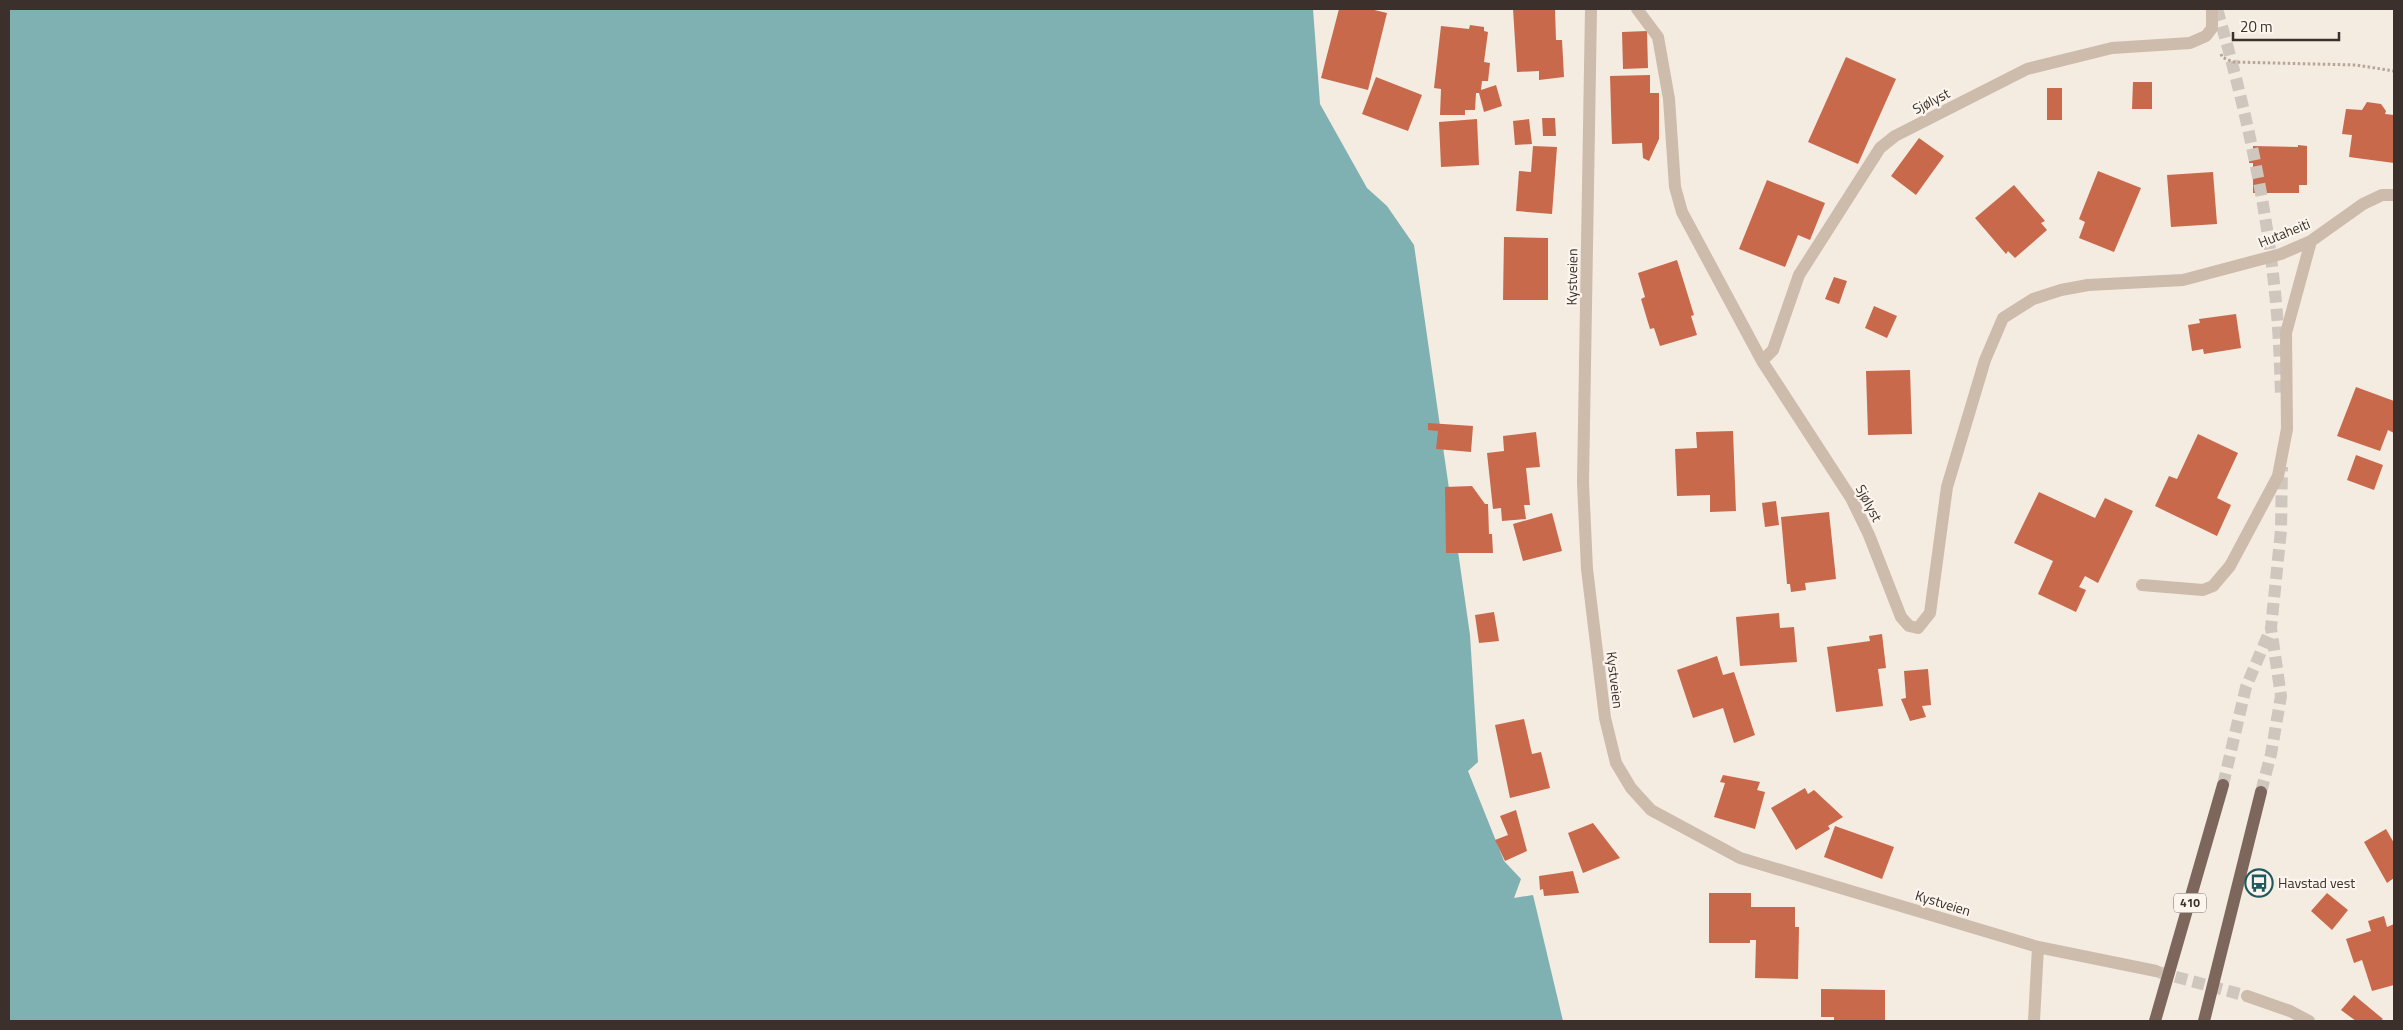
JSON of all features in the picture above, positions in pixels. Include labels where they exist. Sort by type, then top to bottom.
[{"type":"main road","name":"410","points":[[2155,1021],[2223,785]]},
{"type":"main road","points":[[2204,1021],[2261,792]]},
{"type":"street","name":"Kystveien","points":[[1591,9],[1583,483],[1587,569],[1605,718],[1616,763],[1631,788],[1651,810],[1740,858],[2038,947],[2156,971]]},
{"type":"street","name":"Sjølyst","points":[[1637,9],[1658,37],[1669,99],[1675,187],[1682,212],[1762,361],[1851,498],[1869,535],[1901,617]]},
{"type":"street","points":[[2212,9],[2212,28]]},
{"type":"street","name":"Sjølyst","points":[[1762,361],[1773,350],[1799,275],[1880,148],[1895,136],[2027,69],[2112,48],[2190,43],[2206,36],[2212,28]]},
{"type":"street","name":"Hutaheiti","points":[[1901,617],[1909,626],[1918,628],[1930,613],[1947,487],[1985,360],[2003,318],[2033,299],[2061,290],[2088,285],[2183,280],[2281,254],[2311,241],[2364,204],[2382,195],[2394,195]]},
{"type":"street","points":[[2142,585],[2203,590],[2213,586],[2230,566],[2278,476],[2287,429],[2286,333],[2311,241]]},
{"type":"street","points":[[2034,1021],[2038,947]]},
{"type":"street","points":[[2247,996],[2290,1011],[2309,1021]]},
{"type":"path","points":[[2212,28],[2222,57],[2232,62],[2356,65],[2394,71]]},
{"type":"water","points":[[9,9],[1313,9],[1320,104],[1367,188],[1387,206],[1414,245],[1470,635],[1478,762],[1468,771],[1504,861],[1521,879],[1514,898],[1533,895],[1563,1021],[9,1021]]},
{"type":"building","points":[[1339,9],[1370,9],[1387,13],[1368,90],[1321,78]]},
{"type":"building","points":[[1513,9],[1555,9],[1556,40],[1562,40],[1564,77],[1539,80],[1539,71],[1517,72]]},
{"type":"building","points":[[1470,25],[1484,27],[1484,31],[1488,32],[1484,62],[1490,63],[1488,81],[1482,81],[1481,90],[1496,85],[1502,106],[1484,112],[1479,93],[1476,93],[1475,110],[1465,110],[1465,115],[1440,115],[1441,89],[1434,88],[1441,26],[1469,29]]},
{"type":"building","points":[[1647,31],[1648,68],[1623,69],[1622,32]]},
{"type":"building","points":[[1846,57],[1896,79],[1858,164],[1808,142]]},
{"type":"building","points":[[1650,75],[1650,93],[1659,93],[1659,139],[1649,161],[1643,158],[1642,143],[1612,144],[1610,76]]},
{"type":"building","points":[[1376,77],[1422,95],[1408,131],[1362,114]]},
{"type":"building","points":[[2133,82],[2152,82],[2152,109],[2132,109]]},
{"type":"building","points":[[2047,88],[2062,88],[2062,120],[2047,120]]},
{"type":"building","points":[[2367,102],[2381,104],[2386,111],[2385,114],[2394,115],[2394,163],[2349,157],[2352,135],[2342,134],[2346,109],[2362,110]]},
{"type":"building","points":[[1542,118],[1555,118],[1556,136],[1543,136]]},
{"type":"building","points":[[1477,119],[1479,165],[1441,167],[1439,122]]},
{"type":"building","points":[[1529,119],[1532,144],[1515,145],[1513,121]]},
{"type":"building","points":[[1919,138],[1944,156],[1916,195],[1891,176]]},
{"type":"building","points":[[2298,145],[2307,146],[2307,185],[2299,185],[2299,193],[2253,193],[2253,163],[2249,163],[2249,154],[2253,154],[2253,146],[2298,147]]},
{"type":"building","points":[[1533,146],[1557,147],[1552,214],[1516,211],[1519,171],[1531,172]]},
{"type":"building","points":[[2098,171],[2141,188],[2114,252],[2079,238],[2085,222],[2079,219]]},
{"type":"building","points":[[2213,172],[2217,224],[2171,227],[2167,175]]},
{"type":"building","points":[[1767,180],[1825,203],[1810,240],[1798,235],[1785,267],[1739,249]]},
{"type":"building","points":[[2014,185],[2045,221],[2041,223],[2047,230],[2015,258],[2008,251],[2006,254],[1975,218]]},
{"type":"building","points":[[1504,237],[1548,238],[1548,300],[1503,300]]},
{"type":"building","points":[[1677,260],[1694,315],[1691,316],[1697,335],[1660,346],[1654,328],[1650,329],[1641,299],[1645,297],[1638,273]]},
{"type":"building","points":[[1834,277],[1847,281],[1839,304],[1825,299]]},
{"type":"building","points":[[1874,306],[1897,316],[1887,338],[1865,328]]},
{"type":"building","points":[[2236,314],[2241,348],[2204,354],[2203,349],[2192,351],[2188,325],[2200,323],[2199,319]]},
{"type":"building","points":[[1910,370],[1912,434],[1868,435],[1866,371]]},
{"type":"building","points":[[2356,387],[2394,401],[2394,433],[2388,430],[2380,451],[2337,436]]},
{"type":"building","points":[[1428,423],[1473,426],[1471,452],[1436,449],[1438,431],[1428,430]]},
{"type":"building","points":[[1733,431],[1736,511],[1710,512],[1710,495],[1677,496],[1675,449],[1697,448],[1696,432]]},
{"type":"building","points":[[1536,432],[1540,467],[1526,468],[1530,505],[1524,505],[1526,519],[1502,521],[1501,508],[1493,509],[1487,453],[1504,451],[1503,436]]},
{"type":"building","points":[[2198,434],[2238,453],[2217,498],[2231,505],[2217,536],[2155,506],[2169,476],[2177,479]]},
{"type":"building","points":[[2356,455],[2383,465],[2374,490],[2347,480]]},
{"type":"building","points":[[1472,486],[1485,504],[1488,504],[1489,534],[1492,534],[1493,553],[1446,553],[1445,487]]},
{"type":"building","points":[[2039,492],[2095,518],[2105,498],[2133,511],[2098,583],[2085,576],[2079,587],[2086,590],[2076,612],[2038,594],[2053,561],[2014,543]]},
{"type":"building","points":[[1776,501],[1779,525],[1765,527],[1762,503]]},
{"type":"building","points":[[1829,512],[1836,579],[1805,583],[1806,590],[1791,592],[1790,584],[1787,584],[1781,517]]},
{"type":"building","points":[[1552,513],[1562,551],[1523,561],[1513,524]]},
{"type":"building","points":[[1494,612],[1499,641],[1479,643],[1475,615]]},
{"type":"building","points":[[1779,613],[1780,628],[1794,627],[1797,662],[1740,666],[1736,617]]},
{"type":"building","points":[[1882,634],[1886,668],[1878,669],[1883,706],[1836,712],[1827,647],[1870,641],[1869,636]]},
{"type":"building","points":[[1717,656],[1723,675],[1734,672],[1755,735],[1734,743],[1723,708],[1693,718],[1677,670]]},
{"type":"building","points":[[1928,669],[1931,705],[1922,706],[1926,717],[1910,721],[1901,699],[1906,698],[1904,671]]},
{"type":"building","points":[[1524,719],[1532,754],[1541,752],[1550,788],[1510,798],[1495,725]]},
{"type":"building","points":[[1723,775],[1760,782],[1757,790],[1765,792],[1755,829],[1714,817],[1725,783],[1720,782]]},
{"type":"building","points":[[1805,788],[1808,794],[1814,790],[1843,817],[1828,826],[1830,829],[1796,850],[1771,808]]},
{"type":"building","points":[[1516,810],[1527,851],[1505,861],[1495,840],[1508,835],[1500,816]]},
{"type":"building","points":[[1593,823],[1620,858],[1583,873],[1568,833]]},
{"type":"building","points":[[1835,826],[1894,847],[1882,879],[1824,857]]},
{"type":"building","points":[[2386,829],[2394,843],[2394,878],[2387,883],[2364,842]]},
{"type":"building","points":[[1573,871],[1579,893],[1544,896],[1543,889],[1540,890],[1539,876]]},
{"type":"building","points":[[1709,893],[1751,893],[1751,907],[1795,907],[1795,927],[1799,927],[1798,979],[1755,978],[1756,940],[1750,940],[1750,943],[1709,943]]},
{"type":"building","points":[[2327,893],[2348,910],[2332,930],[2311,911]]},
{"type":"building","points":[[2384,916],[2387,927],[2394,924],[2394,985],[2372,991],[2362,960],[2354,963],[2346,939],[2371,931],[2368,921]]},
{"type":"building","points":[[1821,989],[1885,990],[1885,1021],[1834,1021],[1834,1017],[1821,1017]]},
{"type":"building","points":[[2354,995],[2383,1019],[2380,1021],[2356,1021],[2341,1010]]},
{"type":"tunnel","points":[[2217,9],[2246,118],[2261,192],[2277,315],[2281,395]]},
{"type":"tunnel","points":[[2261,792],[2271,754],[2281,696],[2271,628],[2281,530],[2282,467]]},
{"type":"tunnel","points":[[2223,785],[2246,687],[2271,628]]},
{"type":"tunnel","points":[[2158,972],[2247,996]]},
{"type":"place","name":"Havstad vest","points":[[2259,883]]}]
